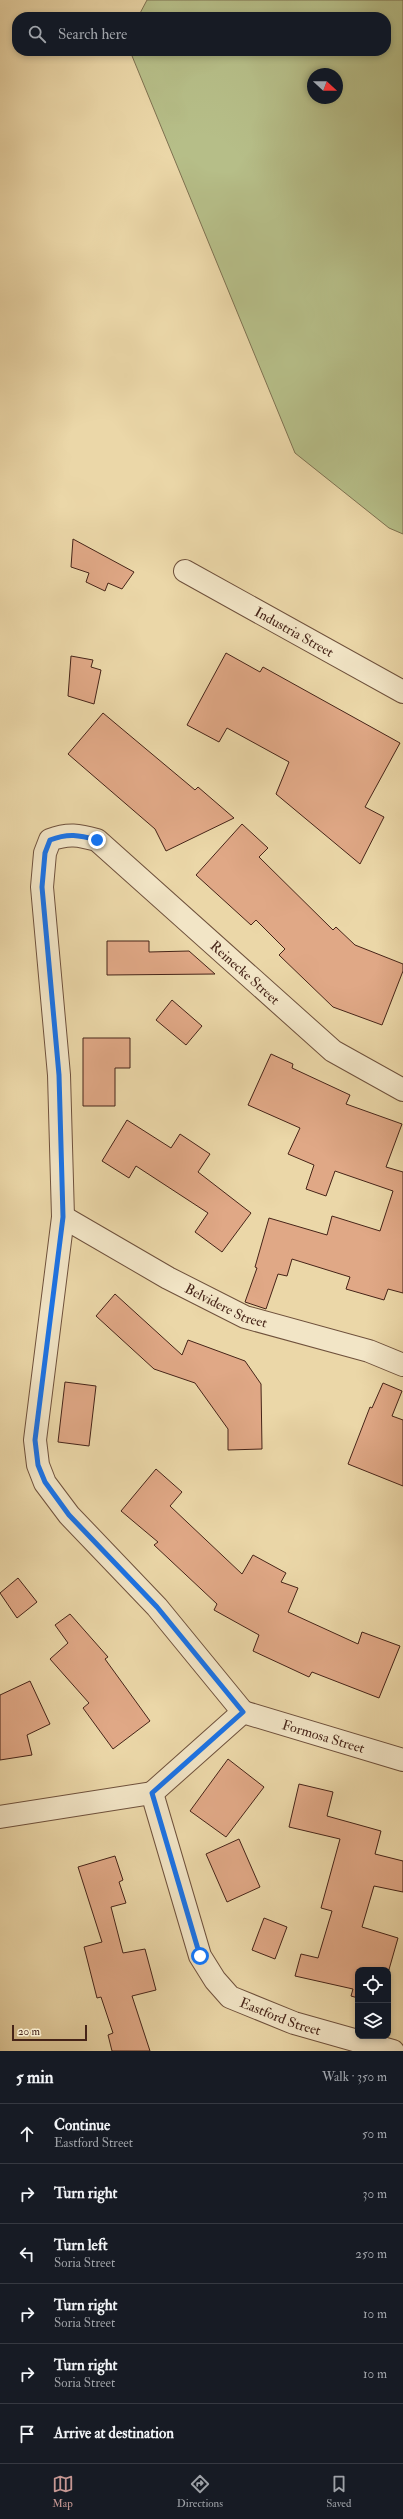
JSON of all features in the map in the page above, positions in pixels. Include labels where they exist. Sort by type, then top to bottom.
[{"type":"street","name":"Industria Street","points":[[185,571],[403,692]]},
{"type":"street","name":"Reinecke Street","points":[[63,1217],[59,1075],[42,887],[45,853],[50,840],[62,836],[77,834],[97,840],[333,1051],[403,1090]]},
{"type":"street","name":"Belvidere Street","points":[[63,1217],[168,1278],[245,1316],[369,1352],[403,1365]]},
{"type":"street","points":[[0,1817],[152,1793],[243,1712],[157,1607],[69,1515],[45,1482],[38,1465],[35,1440],[63,1217]]},
{"type":"street","name":"Formosa Street","points":[[243,1712],[403,1760]]},
{"type":"street","name":"Eastford Street","points":[[152,1793],[200,1956],[215,1980],[230,1997],[294,2023],[393,2051]]},
{"type":"green space","points":[[147,0],[403,0],[403,534],[389,528],[295,453],[132,56],[391,56],[391,12],[141,12]]},
{"type":"building","points":[[73,539],[134,572],[122,589],[108,583],[105,591],[86,582],[89,573],[71,567]]},
{"type":"building","points":[[226,653],[260,672],[263,667],[400,743],[365,807],[384,817],[360,864],[276,794],[289,762],[227,728],[219,742],[187,725]]},
{"type":"building","points":[[71,656],[93,660],[91,667],[101,670],[94,704],[68,696]]},
{"type":"building","points":[[103,713],[195,790],[198,787],[234,818],[166,851],[155,829],[68,754]]},
{"type":"building","points":[[242,824],[268,848],[259,857],[333,930],[336,927],[355,945],[403,964],[403,971],[382,1025],[333,1007],[279,955],[285,949],[256,920],[251,925],[196,875]]},
{"type":"building","points":[[107,941],[149,941],[149,952],[189,951],[215,974],[107,975]]},
{"type":"building","points":[[172,1000],[202,1026],[186,1045],[156,1020]]},
{"type":"building","points":[[83,1038],[130,1038],[130,1068],[115,1068],[115,1106],[83,1106]]},
{"type":"building","points":[[271,1054],[293,1064],[292,1068],[350,1095],[346,1104],[402,1124],[386,1167],[403,1172],[403,1293],[388,1289],[384,1300],[346,1289],[350,1277],[292,1259],[287,1276],[278,1274],[266,1309],[245,1302],[257,1268],[255,1267],[269,1218],[327,1235],[332,1216],[380,1231],[393,1191],[335,1171],[326,1196],[306,1189],[314,1165],[288,1154],[300,1128],[248,1105]]},
{"type":"building","points":[[127,1120],[171,1148],[180,1134],[210,1154],[198,1172],[251,1213],[222,1252],[195,1232],[208,1213],[136,1166],[129,1178],[102,1161]]},
{"type":"building","points":[[115,1294],[182,1355],[188,1340],[245,1361],[261,1384],[262,1449],[228,1450],[228,1429],[195,1383],[154,1369],[96,1316]]},
{"type":"building","points":[[65,1382],[96,1386],[89,1446],[58,1442]]},
{"type":"building","points":[[383,1383],[402,1391],[392,1416],[403,1420],[403,1486],[348,1464],[370,1407],[372,1408]]},
{"type":"building","points":[[156,1469],[182,1492],[170,1506],[242,1574],[253,1555],[286,1573],[281,1582],[298,1588],[288,1612],[358,1644],[362,1632],[400,1646],[379,1698],[312,1672],[309,1677],[253,1651],[259,1635],[214,1610],[217,1604],[154,1545],[158,1542],[121,1511]]},
{"type":"building","points":[[18,1578],[37,1602],[17,1618],[0,1593]]},
{"type":"building","points":[[70,1614],[108,1657],[105,1659],[150,1721],[113,1749],[83,1708],[89,1703],[50,1659],[68,1643],[55,1625]]},
{"type":"building","points":[[30,1681],[50,1724],[27,1735],[32,1755],[0,1760],[0,1695]]},
{"type":"building","points":[[228,1759],[264,1787],[226,1837],[190,1811]]},
{"type":"building","points":[[299,1784],[333,1792],[327,1816],[381,1831],[375,1854],[403,1861],[403,1892],[374,1886],[362,1927],[398,1938],[390,1967],[355,1967],[355,1997],[351,1996],[353,1989],[295,1976],[301,1954],[318,1958],[332,1911],[321,1908],[340,1839],[289,1827]]},
{"type":"building","points":[[239,1839],[260,1887],[227,1902],[206,1854]]},
{"type":"building","points":[[115,1856],[123,1880],[119,1882],[126,1903],[111,1907],[123,1953],[145,1949],[156,1990],[132,1996],[150,2051],[112,2051],[108,2035],[113,2033],[101,1997],[97,1998],[84,1947],[102,1942],[78,1867]]},
{"type":"building","points":[[264,1918],[287,1927],[275,1959],[252,1950]]},
{"type":"route","points":[[97,840],[77,834],[62,836],[50,840],[45,853],[42,887],[59,1075],[63,1217],[35,1440],[38,1465],[45,1482],[69,1515],[157,1607],[243,1712],[207,1746],[152,1793],[200,1956]]}]
